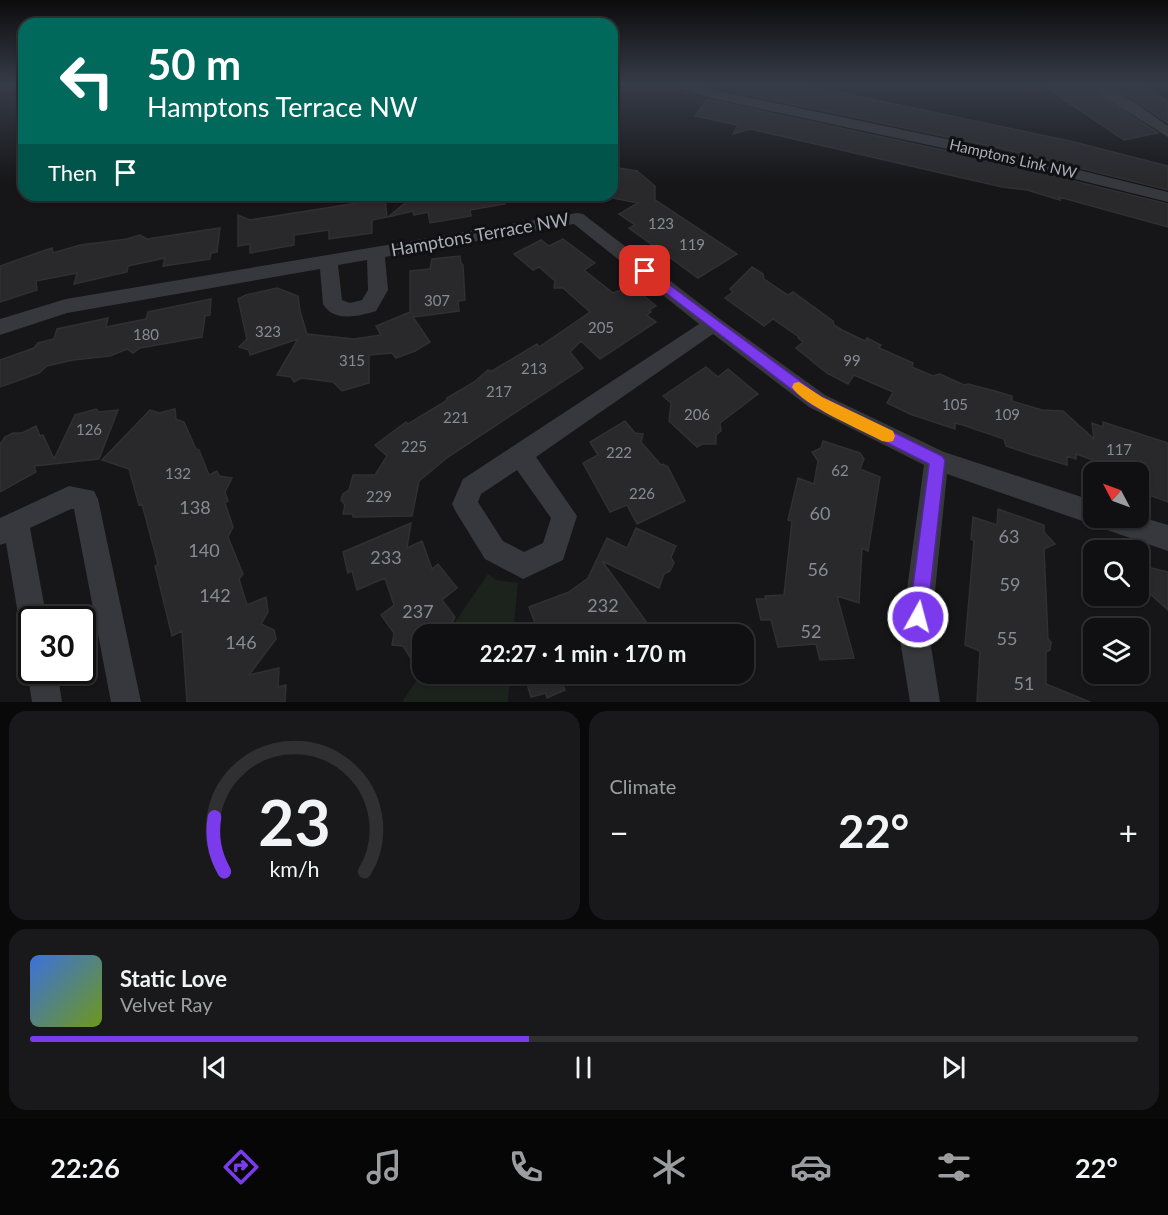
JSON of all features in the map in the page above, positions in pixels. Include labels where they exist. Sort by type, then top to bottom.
[{"type":"street","name":"Hamptons Link NW","points":[[818,117],[994,154],[1168,197]]},
{"type":"street","points":[[1145,117],[1168,133]]},
{"type":"street","name":"Hamptons Terrace NW","points":[[0,327],[66,306],[577,218],[713,324],[817,401],[937,460],[1083,509]]},
{"type":"street","points":[[328,261],[333,304],[348,311],[369,306],[378,290],[376,253]]},
{"type":"street","points":[[521,455],[713,324]]},
{"type":"street","points":[[925,702],[915,640],[937,460]]},
{"type":"street","points":[[29,606],[8,528],[69,497],[85,499],[126,702]]},
{"type":"street","points":[[1138,528],[1168,538]]},
{"type":"street","points":[[44,684],[47,702]]},
{"type":"shaded area","points":[[488,574],[496,580],[518,583],[514,624],[454,624]]},
{"type":"shaded area","points":[[414,684],[509,684],[508,702],[402,702]]},
{"type":"building","points":[[699,117],[789,117],[993,161],[1168,204],[1168,227],[1059,197],[1060,200],[1027,190],[1002,187],[750,129],[733,134],[738,125]]},
{"type":"building","points":[[852,117],[955,117],[1070,141],[1168,166],[1168,190],[995,147]]},
{"type":"building","points":[[1090,117],[1132,117],[1158,133],[1124,140]]},
{"type":"building","points":[[1159,117],[1168,117],[1168,123]]},
{"type":"building","points":[[618,170],[637,171],[655,186],[655,200],[737,254],[698,278],[629,228],[635,225],[619,214],[638,203],[618,199]]},
{"type":"building","points":[[385,201],[387,217],[372,220],[372,233],[329,239],[329,230],[294,235],[294,245],[250,253],[250,244],[238,246],[238,215],[250,220],[364,202]]},
{"type":"building","points":[[407,201],[505,201],[505,204],[470,210],[471,216],[430,223],[428,212],[414,215],[413,211],[388,217]]},
{"type":"building","points":[[220,228],[217,252],[211,253],[210,259],[163,266],[165,258],[128,266],[127,272],[74,284],[77,273],[36,281],[37,290],[0,302],[0,266],[37,253],[52,248],[53,253],[80,245],[127,239],[140,235],[147,239]]},
{"type":"building","points":[[563,239],[595,263],[584,270],[613,293],[632,286],[656,306],[649,310],[651,312],[647,315],[656,322],[600,359],[581,341],[570,352],[583,368],[448,457],[419,481],[412,516],[353,517],[353,514],[343,514],[345,505],[341,500],[343,494],[349,490],[353,475],[375,475],[387,456],[375,445],[406,422],[408,424],[446,401],[447,398],[474,382],[488,370],[492,371],[537,344],[539,347],[590,312],[563,288],[554,288],[555,281],[539,267],[533,270],[514,254],[541,240],[549,246]]},
{"type":"building","points":[[460,256],[463,265],[465,300],[458,301],[459,311],[413,317],[430,342],[396,358],[392,353],[369,355],[369,383],[342,391],[333,382],[301,378],[294,382],[291,377],[277,375],[298,339],[250,355],[249,350],[239,347],[247,339],[238,299],[246,295],[277,288],[298,296],[307,334],[354,339],[381,335],[376,326],[410,312],[410,271],[430,269],[432,259]]},
{"type":"building","points":[[752,267],[763,274],[764,279],[788,295],[793,292],[842,330],[865,341],[867,338],[881,345],[879,348],[913,363],[912,367],[933,376],[940,374],[964,385],[968,384],[1012,396],[1012,401],[1042,410],[1063,411],[1094,439],[1092,423],[1103,427],[1103,422],[1168,443],[1168,502],[1149,495],[1149,462],[1099,462],[1076,454],[1076,459],[1067,456],[1067,465],[1006,446],[1004,439],[955,423],[955,429],[910,414],[887,403],[893,392],[854,375],[848,384],[827,373],[796,348],[803,342],[799,337],[773,319],[764,326],[725,298],[733,292],[730,289]]},
{"type":"building","points":[[211,299],[210,315],[205,316],[202,337],[140,348],[133,353],[127,349],[110,356],[73,360],[47,366],[39,373],[0,387],[0,360],[34,348],[38,343],[54,339],[57,329],[108,318],[106,327],[146,319],[148,312]]},
{"type":"building","points":[[706,367],[718,377],[728,369],[758,394],[720,423],[721,431],[716,435],[716,444],[702,444],[697,447],[669,421],[671,403],[663,396]]},
{"type":"building","points":[[96,409],[99,412],[118,410],[99,459],[34,466],[36,472],[0,492],[0,444],[5,437],[13,433],[22,433],[36,426],[40,436],[43,435],[54,459],[75,415]]},
{"type":"building","points":[[175,409],[176,419],[184,422],[209,475],[217,471],[219,476],[232,478],[225,492],[228,501],[225,503],[233,527],[228,537],[243,574],[239,579],[247,605],[266,597],[268,612],[261,624],[274,630],[276,639],[249,675],[279,668],[278,687],[286,685],[285,702],[187,702],[182,631],[172,636],[155,566],[158,564],[142,504],[139,505],[129,469],[102,460],[150,410],[159,413]]},
{"type":"building","points":[[625,421],[635,433],[643,434],[641,442],[661,465],[668,467],[685,501],[637,524],[627,505],[610,512],[583,463],[598,455],[590,442]]},
{"type":"building","points":[[823,441],[860,453],[864,459],[860,469],[880,477],[868,551],[862,548],[859,603],[837,596],[854,658],[820,660],[816,644],[778,647],[771,620],[761,620],[756,599],[784,595],[792,521],[788,520],[798,478],[814,484],[818,461],[812,452],[821,448]]},
{"type":"building","points":[[998,509],[1044,525],[1044,532],[1055,544],[1044,549],[1048,639],[1051,642],[1050,650],[1046,652],[1046,684],[1090,702],[977,702],[980,651],[965,645],[974,541],[971,539],[973,517],[997,525]]},
{"type":"building","points":[[411,523],[407,548],[422,541],[432,569],[438,564],[457,588],[442,600],[455,617],[453,621],[449,624],[412,624],[412,655],[410,657],[403,646],[392,645],[394,633],[381,615],[394,605],[385,578],[357,590],[352,571],[348,573],[343,552]]},
{"type":"building","points":[[636,528],[676,546],[671,557],[674,563],[670,571],[664,574],[659,588],[602,561],[648,624],[535,624],[529,607],[569,592],[588,578],[607,538],[627,548]]},
{"type":"building","points":[[1149,567],[1168,572],[1168,610],[1149,593]]},
{"type":"building","points":[[527,684],[563,684],[565,690],[547,698],[546,693],[531,697]]},
{"type":"slow traffic","points":[[799,387],[817,401],[888,436]]},
{"type":"route","points":[[645,271],[817,401],[937,460],[918,617]]}]
